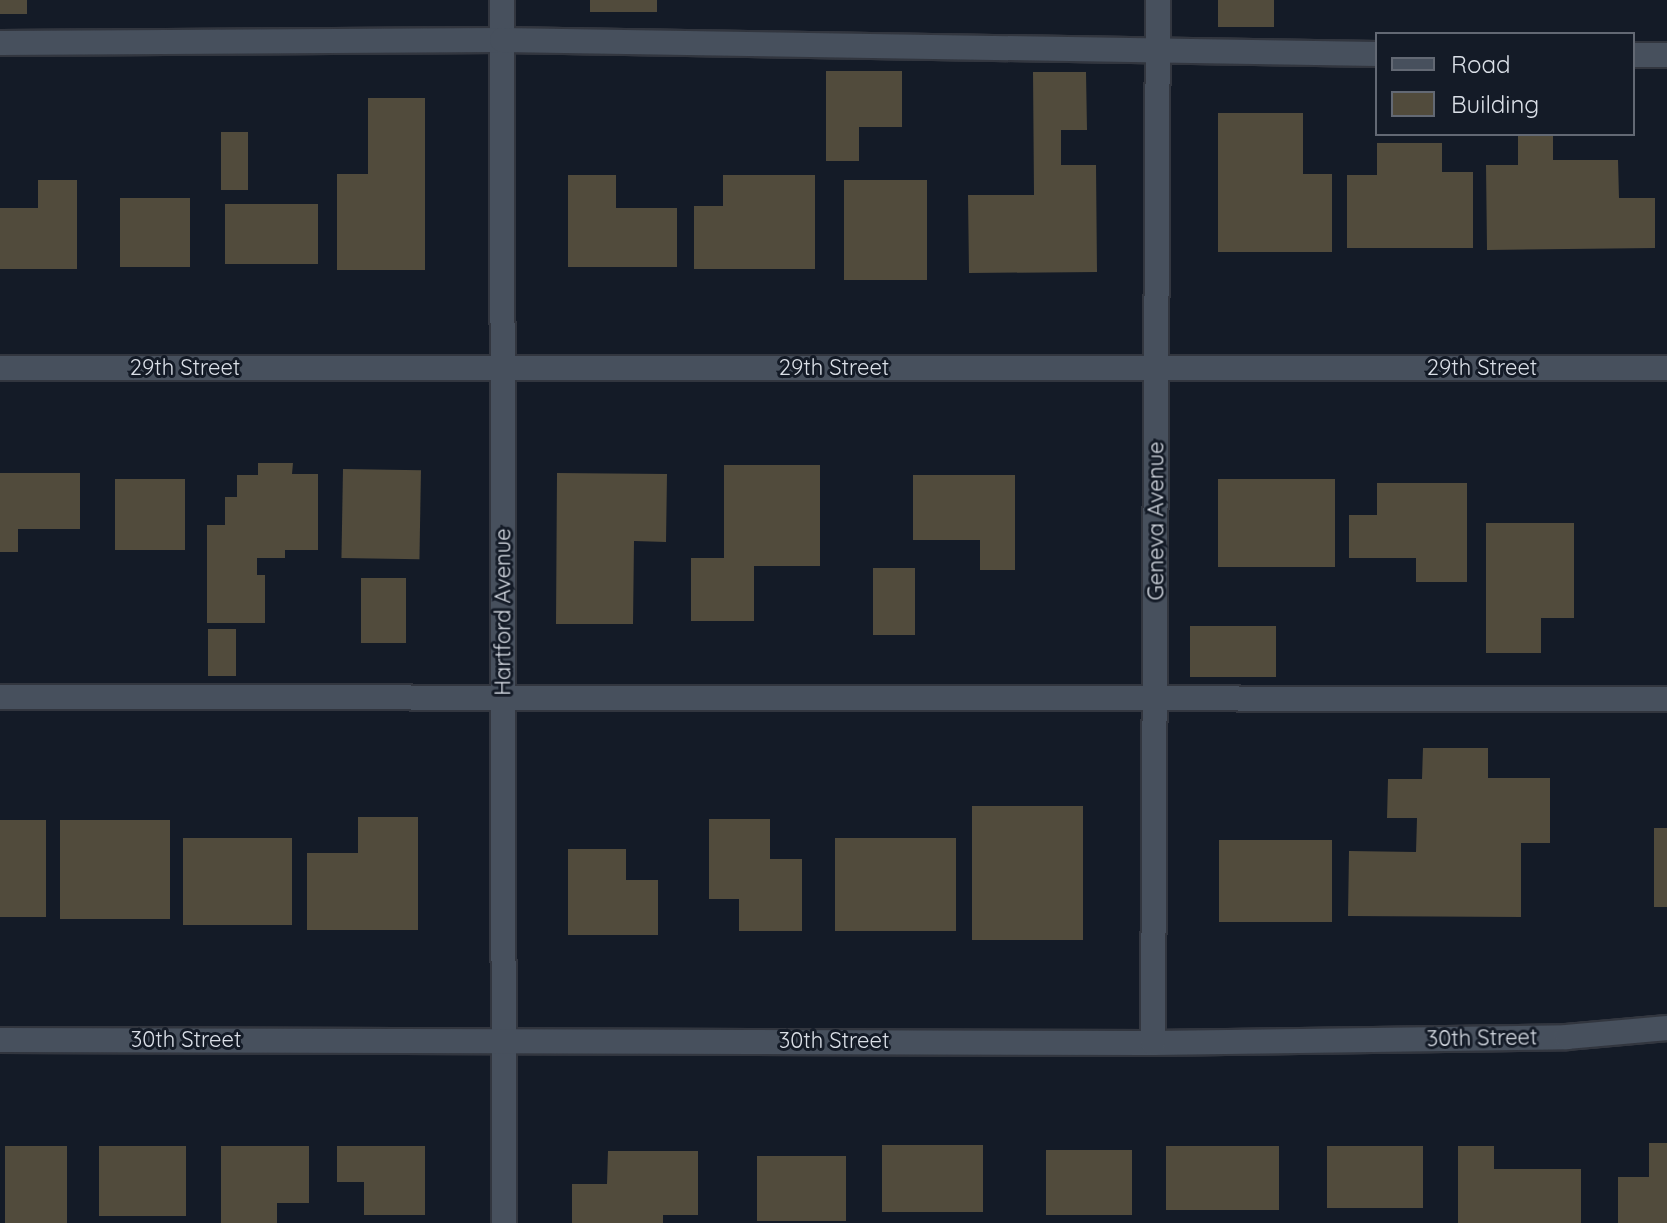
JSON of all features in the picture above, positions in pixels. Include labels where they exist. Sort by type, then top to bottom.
[{"type":"street","name":"Hartford Avenue","points":[[502,0],[504,1223]]},
{"type":"street","name":"Geneva Avenue","points":[[1153,1043],[1158,0]]},
{"type":"street","points":[[0,43],[502,40],[1158,53],[1375,54]]},
{"type":"street","points":[[1635,55],[1667,55]]},
{"type":"street","name":"29th Street","points":[[0,368],[1667,368]]},
{"type":"street","points":[[0,697],[1667,699]]},
{"type":"street","name":"30th Street","points":[[0,1040],[1153,1043],[1567,1037],[1667,1028]]},
{"type":"building","points":[[0,0],[27,0],[27,14],[0,14]]},
{"type":"building","points":[[590,0],[657,0],[657,12],[590,12]]},
{"type":"building","points":[[1218,0],[1274,0],[1274,27],[1218,27]]},
{"type":"building","points":[[826,71],[902,71],[902,127],[859,127],[859,161],[826,161]]},
{"type":"building","points":[[1033,72],[1086,72],[1087,130],[1061,130],[1061,165],[1096,165],[1097,272],[969,273],[968,195],[1034,195]]},
{"type":"building","points":[[368,98],[425,98],[425,270],[337,270],[337,174],[368,174]]},
{"type":"building","points":[[1218,113],[1303,113],[1303,174],[1332,174],[1332,252],[1218,252]]},
{"type":"building","points":[[221,132],[248,132],[248,190],[221,190]]},
{"type":"building","points":[[1518,136],[1553,136],[1553,160],[1618,160],[1619,198],[1655,198],[1655,248],[1487,250],[1486,165],[1518,165]]},
{"type":"building","points":[[1377,143],[1442,143],[1442,172],[1473,172],[1473,248],[1347,248],[1347,175],[1377,175]]},
{"type":"building","points":[[568,175],[616,175],[616,208],[677,208],[677,267],[568,267]]},
{"type":"building","points":[[723,175],[815,175],[815,269],[694,269],[694,206],[723,206]]},
{"type":"building","points":[[38,180],[77,180],[77,269],[0,269],[0,208],[38,208]]},
{"type":"building","points":[[844,180],[927,180],[927,280],[844,280]]},
{"type":"building","points":[[120,198],[190,198],[190,267],[120,267]]},
{"type":"building","points":[[225,204],[318,204],[318,264],[225,264]]},
{"type":"building","points":[[258,463],[293,463],[292,474],[318,474],[318,550],[285,550],[285,558],[257,558],[257,575],[265,575],[265,623],[207,623],[207,525],[225,525],[225,497],[237,497],[237,475],[258,475]]},
{"type":"building","points":[[724,465],[820,465],[820,566],[754,566],[754,621],[691,621],[691,558],[724,558]]},
{"type":"building","points":[[343,469],[421,470],[419,559],[341,558]]},
{"type":"building","points":[[0,473],[80,473],[80,529],[18,529],[18,552],[0,552]]},
{"type":"building","points":[[557,473],[667,474],[666,542],[634,541],[633,624],[556,624]]},
{"type":"building","points":[[913,475],[1015,475],[1015,570],[980,570],[980,540],[913,540]]},
{"type":"building","points":[[115,479],[185,479],[185,550],[115,550]]},
{"type":"building","points":[[1218,479],[1335,479],[1335,567],[1218,567]]},
{"type":"building","points":[[1377,483],[1467,483],[1467,582],[1416,582],[1416,558],[1349,558],[1349,515],[1377,515]]},
{"type":"building","points":[[1486,523],[1574,523],[1574,618],[1541,618],[1541,653],[1486,653]]},
{"type":"building","points":[[873,568],[915,568],[915,635],[873,635]]},
{"type":"building","points":[[361,578],[406,578],[406,643],[361,643]]},
{"type":"building","points":[[1190,626],[1276,626],[1276,677],[1190,677]]},
{"type":"building","points":[[208,629],[236,629],[236,676],[208,676]]},
{"type":"building","points":[[1423,748],[1488,748],[1488,778],[1550,778],[1550,843],[1521,843],[1521,917],[1348,916],[1349,851],[1416,852],[1417,818],[1387,818],[1388,779],[1422,779]]},
{"type":"building","points":[[972,806],[1083,806],[1083,940],[972,940]]},
{"type":"building","points":[[358,817],[418,817],[418,930],[307,930],[307,853],[358,853]]},
{"type":"building","points":[[709,819],[770,819],[770,859],[802,859],[802,931],[739,931],[739,899],[709,899]]},
{"type":"building","points":[[0,820],[46,820],[46,917],[0,917]]},
{"type":"building","points":[[60,820],[170,820],[170,919],[60,919]]},
{"type":"building","points":[[1654,828],[1667,828],[1667,907],[1654,907]]},
{"type":"building","points":[[183,838],[292,838],[292,925],[183,925]]},
{"type":"building","points":[[835,838],[956,838],[956,931],[835,931]]},
{"type":"building","points":[[1219,840],[1332,840],[1332,922],[1219,922]]},
{"type":"building","points":[[568,849],[626,849],[626,880],[658,880],[658,935],[568,935]]},
{"type":"building","points":[[1649,1143],[1667,1143],[1667,1223],[1618,1223],[1618,1177],[1649,1177]]},
{"type":"building","points":[[882,1145],[983,1145],[983,1212],[882,1212]]},
{"type":"building","points":[[5,1146],[67,1146],[67,1223],[5,1223]]},
{"type":"building","points":[[99,1146],[186,1146],[186,1216],[99,1216]]},
{"type":"building","points":[[221,1146],[309,1146],[309,1203],[277,1203],[277,1223],[221,1223]]},
{"type":"building","points":[[337,1146],[425,1146],[425,1215],[364,1215],[364,1182],[337,1182]]},
{"type":"building","points":[[1166,1146],[1279,1146],[1279,1210],[1166,1210]]},
{"type":"building","points":[[1327,1146],[1423,1146],[1423,1208],[1327,1208]]},
{"type":"building","points":[[1458,1146],[1494,1146],[1494,1169],[1581,1169],[1581,1223],[1458,1223]]},
{"type":"building","points":[[1046,1150],[1132,1150],[1132,1215],[1046,1215]]},
{"type":"building","points":[[608,1151],[698,1151],[698,1215],[663,1215],[663,1223],[572,1223],[572,1184],[607,1184]]},
{"type":"building","points":[[757,1156],[846,1156],[846,1221],[757,1221]]}]
